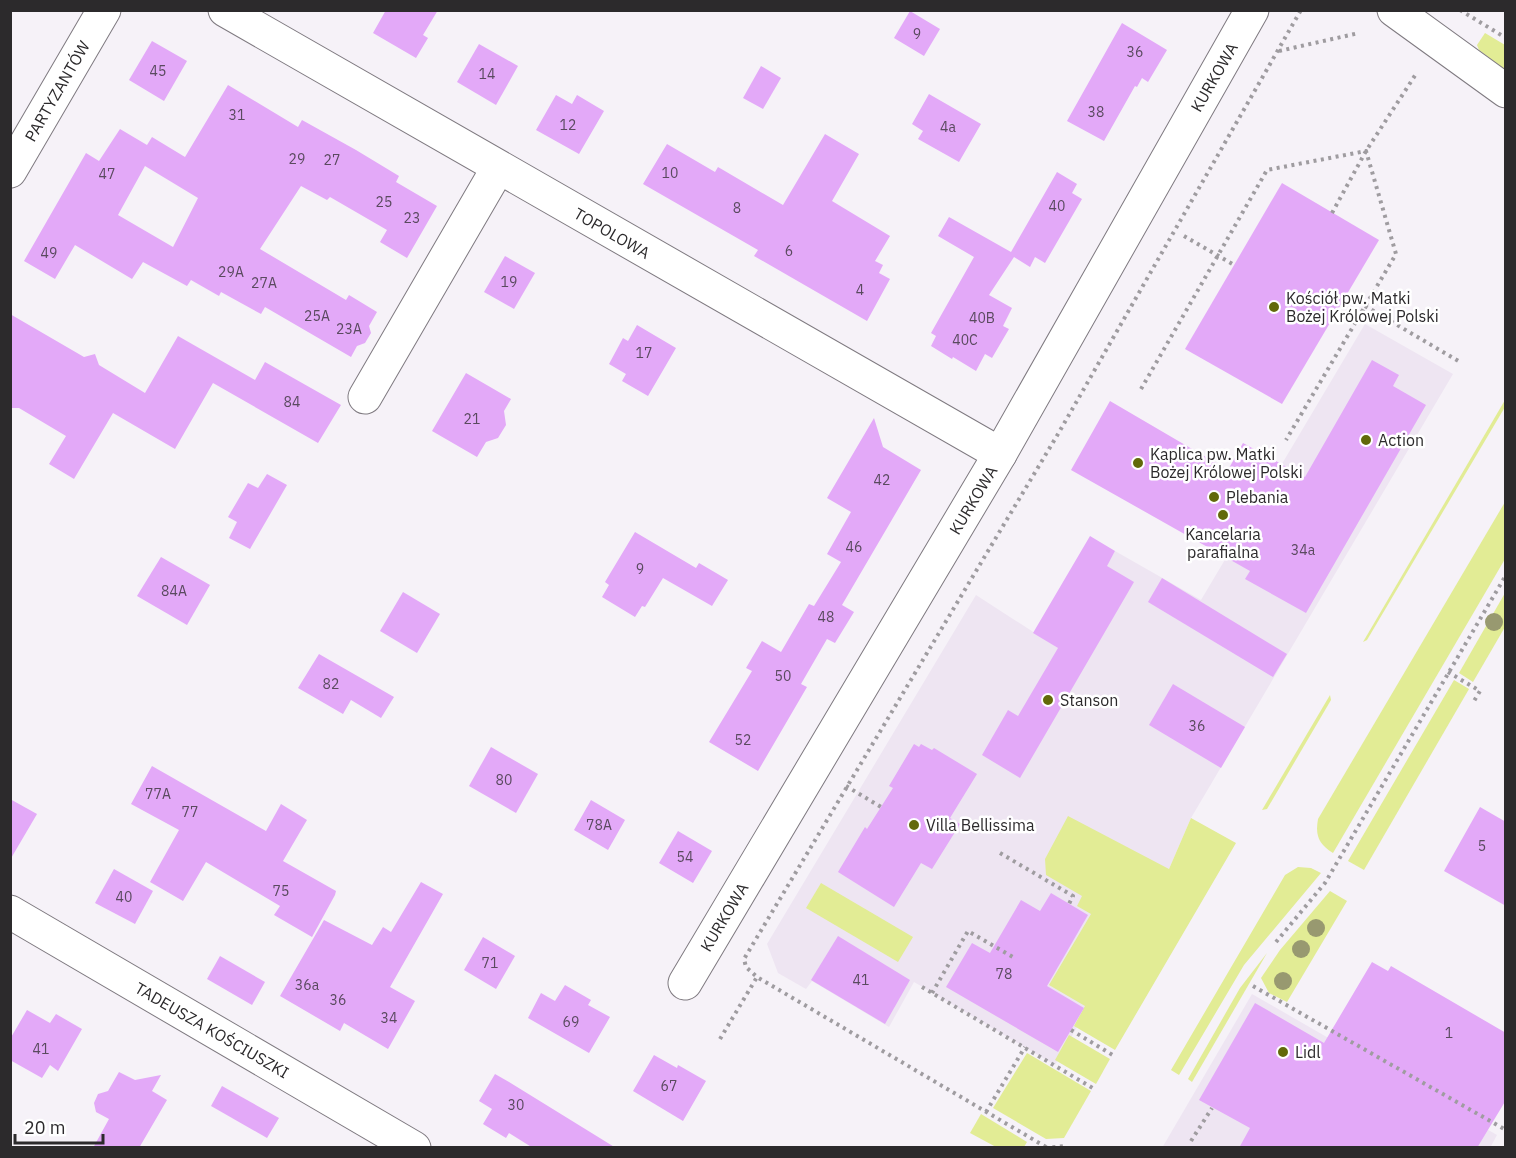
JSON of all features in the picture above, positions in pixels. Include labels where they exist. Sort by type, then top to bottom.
[{"type":"street","name":"PARTYZANTÓW","points":[[10,171],[104,10]]},
{"type":"street","name":"TOPOLOWA","points":[[225,10],[1000,454]]},
{"type":"street","name":"KURKOWA","points":[[685,983],[1000,454],[1252,10]]},
{"type":"street","points":[[1394,10],[1506,91]]},
{"type":"street","points":[[365,397],[498,168]]},
{"type":"street","name":"TADEUSZA KOŚCIUSZKI","points":[[10,912],[414,1148]]},
{"type":"path","points":[[1066,1148],[1045,1147],[757,977],[746,968],[744,959],[1058,434],[1301,10]]},
{"type":"path","points":[[1460,10],[1506,38]]},
{"type":"path","points":[[1278,51],[1359,33]]},
{"type":"path","points":[[1332,213],[1366,151],[1416,74]]},
{"type":"path","points":[[1141,389],[1267,170],[1366,151]]},
{"type":"path","points":[[1286,440],[1396,254],[1366,151]]},
{"type":"path","points":[[1184,236],[1234,265]]},
{"type":"path","points":[[1365,306],[1460,362]]},
{"type":"path","points":[[1276,942],[1325,883],[1506,575]]},
{"type":"path","points":[[1448,672],[1480,691],[1474,701]]},
{"type":"path","points":[[846,786],[881,807]]},
{"type":"path","points":[[1000,853],[1073,896],[1069,903]]},
{"type":"path","points":[[932,993],[968,931],[1013,957]]},
{"type":"path","points":[[720,1039],[757,977]]},
{"type":"path","points":[[1253,986],[1506,1130]]},
{"type":"path","points":[[922,987],[997,1029],[1096,1090]]},
{"type":"path","points":[[1071,1030],[1116,1057]]},
{"type":"path","points":[[986,1112],[1025,1047]]},
{"type":"path","points":[[1191,1141],[1212,1108]]},
{"type":"shaded area","points":[[1365,324],[1453,374],[1191,818],[1169,869],[1055,1065],[914,982],[889,1027],[812,981],[806,989],[778,973],[767,944],[976,595],[1058,648],[1115,551],[1201,600]]},
{"type":"shaded area","name":"Lidl","points":[[1252,994],[1497,1135],[1490,1148],[1162,1148]]},
{"type":"green space","points":[[1485,33],[1505,45],[1505,70],[1479,50],[1477,45]]},
{"type":"green space","points":[[1505,400],[1505,407],[1367,640],[1363,642]]},
{"type":"green space","points":[[1505,502],[1505,559],[1333,853],[1319,839],[1318,819]]},
{"type":"green space","points":[[1505,593],[1505,627],[1473,682],[1459,673]]},
{"type":"green space","points":[[1454,680],[1469,689],[1364,870],[1348,861]]},
{"type":"green space","points":[[1330,695],[1331,700],[1267,809],[1262,810]]},
{"type":"green space","points":[[1068,816],[1169,869],[1191,818],[1236,843],[1115,1050],[1074,1026],[1085,1006],[1049,985],[1091,914],[1077,906],[1082,896],[1046,875],[1045,859]]},
{"type":"green space","points":[[1298,867],[1311,868],[1321,873],[1244,965],[1179,1075],[1171,1070],[1285,875]]},
{"type":"green space","points":[[821,883],[913,937],[898,962],[806,908]]},
{"type":"green space","points":[[1330,891],[1347,901],[1287,1002],[1269,993],[1261,978],[1280,950]]},
{"type":"green space","points":[[1267,953],[1192,1082],[1188,1079],[1240,988]]},
{"type":"green space","points":[[1069,1035],[1110,1059],[1096,1084],[1055,1060]]},
{"type":"green space","points":[[1027,1053],[1091,1091],[1064,1138],[1046,1139],[993,1108]]},
{"type":"green space","points":[[981,1114],[1027,1142],[1024,1147],[996,1147],[970,1133]]},
{"type":"building","points":[[386,10],[438,10],[423,35],[428,38],[416,58],[373,33]]},
{"type":"building","points":[[910,11],[940,29],[924,56],[894,38]]},
{"type":"building","points":[[1122,23],[1167,50],[1148,82],[1142,78],[1137,87],[1135,86],[1104,141],[1067,121]]},
{"type":"building","points":[[152,41],[187,61],[164,101],[129,80]]},
{"type":"building","points":[[479,44],[518,66],[496,105],[457,82]]},
{"type":"building","points":[[761,66],[781,78],[763,109],[743,98]]},
{"type":"building","points":[[228,85],[298,127],[302,120],[356,150],[399,176],[396,182],[437,206],[407,258],[380,242],[387,230],[330,197],[327,200],[301,186],[260,249],[346,300],[349,295],[377,312],[369,326],[371,333],[365,343],[357,346],[351,357],[265,307],[261,314],[221,292],[219,296],[191,280],[187,286],[143,262],[132,279],[75,245],[55,279],[24,261],[86,153],[99,161],[120,129],[147,145],[152,137],[185,157]],"holes":[[[145,166],[198,198],[173,247],[118,215]]]},
{"type":"building","points":[[929,94],[981,124],[959,162],[918,139],[923,131],[912,124]]},
{"type":"building","points":[[556,95],[572,104],[577,95],[604,111],[579,154],[536,130]]},
{"type":"building","points":[[825,134],[859,154],[832,201],[890,236],[875,261],[883,265],[879,273],[890,279],[867,321],[754,256],[758,250],[643,184],[667,144],[715,172],[718,167],[783,205]]},
{"type":"building","points":[[1057,172],[1077,184],[1072,193],[1082,199],[1045,263],[1035,257],[1030,267],[1014,257],[989,295],[1012,308],[1003,326],[1009,329],[992,358],[985,354],[976,371],[931,346],[936,336],[931,333],[974,257],[938,236],[949,217],[1011,252]]},
{"type":"building","name":"Kościół pw. Matki Bożej Królowej Polski","points":[[1282,183],[1379,240],[1282,404],[1185,349]]},
{"type":"building","points":[[505,256],[535,273],[514,309],[484,292]]},
{"type":"building","points":[[10,314],[84,357],[95,354],[99,365],[145,393],[178,336],[255,380],[265,362],[341,405],[318,443],[213,383],[175,449],[113,413],[74,479],[49,464],[66,436],[19,408],[10,408]]},
{"type":"building","points":[[637,325],[676,348],[648,396],[622,381],[626,374],[609,364],[623,338],[628,341]]},
{"type":"building","points":[[1372,360],[1399,375],[1393,386],[1426,405],[1306,613],[1245,579],[1250,571],[1071,470],[1110,401],[1228,470],[1243,443],[1305,477]]},
{"type":"building","points":[[466,373],[511,399],[504,411],[506,425],[498,438],[486,442],[477,457],[432,431]]},
{"type":"building","points":[[874,418],[883,447],[921,470],[842,605],[854,612],[835,643],[827,639],[801,684],[807,687],[758,771],[709,742],[752,671],[746,668],[762,641],[781,652],[809,604],[814,606],[841,562],[827,554],[851,512],[827,498]]},
{"type":"building","points":[[267,474],[287,485],[250,549],[229,538],[237,522],[228,517],[248,483],[258,488]]},
{"type":"building","points":[[635,532],[696,568],[699,563],[728,580],[712,606],[663,578],[645,607],[642,606],[635,617],[602,597],[609,585],[605,582]]},
{"type":"building","points":[[1090,536],[1115,551],[1107,566],[1134,582],[1020,778],[982,755],[1008,710],[1018,716],[1058,648],[1033,633]]},
{"type":"building","points":[[161,557],[210,585],[187,625],[137,596]]},
{"type":"building","points":[[1162,578],[1287,654],[1273,677],[1148,602]]},
{"type":"building","points":[[403,592],[440,614],[417,653],[380,631]]},
{"type":"building","points":[[319,654],[394,697],[381,718],[351,700],[343,714],[298,688]]},
{"type":"building","points":[[1173,684],[1245,727],[1221,768],[1149,725]]},
{"type":"building","name":"Villa Bellissima","points":[[914,744],[919,747],[921,744],[932,750],[934,748],[977,774],[950,818],[960,824],[932,869],[921,863],[894,907],[838,872],[865,827],[867,829],[893,788],[889,786]]},
{"type":"building","points":[[491,747],[538,774],[516,813],[469,786]]},
{"type":"building","points":[[152,766],[266,831],[281,804],[307,820],[283,861],[336,891],[312,937],[274,915],[280,906],[206,862],[183,901],[150,882],[179,830],[131,804]]},
{"type":"building","points":[[10,799],[37,814],[10,860]]},
{"type":"building","points":[[591,800],[625,820],[608,850],[574,830]]},
{"type":"building","points":[[1480,807],[1506,822],[1506,906],[1444,871]]},
{"type":"building","points":[[678,831],[712,851],[693,883],[659,863]]},
{"type":"building","points":[[114,869],[153,891],[135,924],[95,903]]},
{"type":"building","points":[[421,882],[443,894],[390,987],[415,1001],[388,1049],[344,1023],[340,1031],[280,996],[324,920],[372,945],[383,927],[391,932]]},
{"type":"building","points":[[1051,893],[1088,915],[1047,986],[1084,1008],[1058,1052],[946,987],[972,943],[990,953],[1021,900],[1040,911]]},
{"type":"building","points":[[838,936],[910,980],[885,1024],[811,980]]},
{"type":"building","points":[[483,937],[515,956],[496,989],[464,970]]},
{"type":"building","points":[[220,956],[265,982],[252,1005],[207,979]]},
{"type":"building","points":[[1372,962],[1388,971],[1391,966],[1506,1033],[1506,1100],[1477,1148],[1239,1148],[1250,1128],[1199,1100],[1255,1003],[1324,1043]]},
{"type":"building","points":[[565,985],[591,1000],[588,1005],[610,1017],[589,1053],[528,1018],[541,993],[555,1001]]},
{"type":"building","points":[[27,1010],[50,1023],[56,1014],[82,1029],[58,1071],[50,1065],[42,1078],[10,1060],[10,1039]]},
{"type":"building","points":[[654,1055],[706,1081],[683,1121],[633,1091]]},
{"type":"building","points":[[119,1072],[135,1080],[161,1075],[152,1091],[167,1100],[139,1148],[93,1148],[109,1119],[96,1112],[94,1103],[98,1094],[108,1091]]},
{"type":"building","points":[[495,1074],[616,1148],[533,1148],[509,1133],[506,1138],[483,1124],[492,1109],[479,1101]]},
{"type":"building","points":[[222,1086],[279,1118],[267,1138],[211,1106]]},
{"type":"place","name":"Kościół pw. Matki Bożej Królowej Polski","points":[[1274,307]]},
{"type":"place","name":"Action","points":[[1366,440]]},
{"type":"place","name":"Kaplica pw. Matki Bożej Królowej Polski","points":[[1138,463]]},
{"type":"place","name":"Plebania","points":[[1214,497]]},
{"type":"place","name":"Kancelaria parafialna","points":[[1223,515]]},
{"type":"place","name":"Stanson","points":[[1048,700]]},
{"type":"place","name":"Villa Bellissima","points":[[914,825]]},
{"type":"place","name":"Lidl","points":[[1283,1052]]}]
